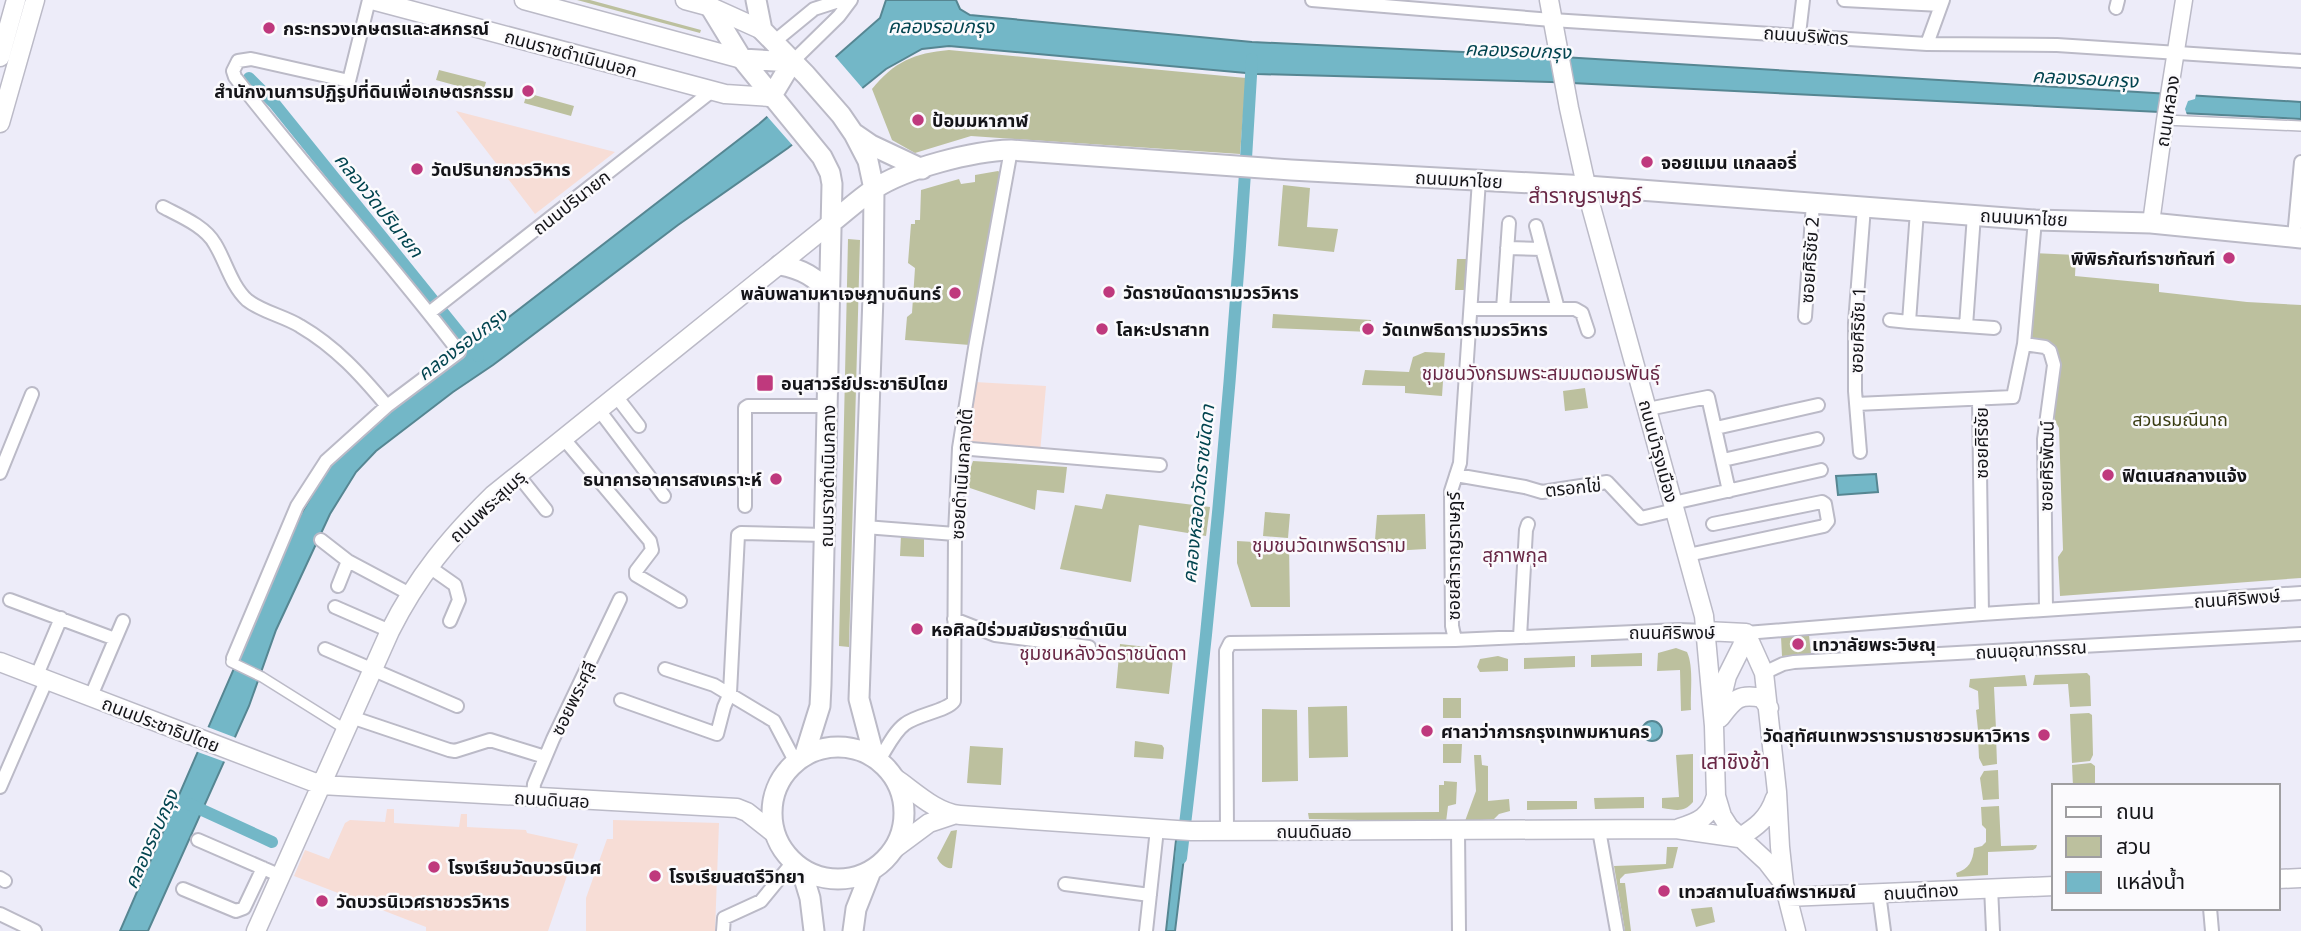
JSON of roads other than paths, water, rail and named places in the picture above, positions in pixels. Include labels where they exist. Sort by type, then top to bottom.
[{"type":"main road","points":[[1,50],[16,0]]},
{"type":"main road","points":[[0,123],[35,0]]},
{"type":"main road","name":"ถนนราชดำเนินนอก","points":[[371,0],[402,4],[712,91],[773,99]]},
{"type":"main road","points":[[524,0],[742,59],[799,69]]},
{"type":"main road","points":[[684,0],[708,4],[768,36],[841,115],[868,161],[874,189],[874,285],[859,699],[877,758]]},
{"type":"main road","points":[[756,0],[768,36]]},
{"type":"main road","name":"ถนนบำรุงเมือง","points":[[1549,0],[1587,186],[1704,616],[1714,726],[1716,796],[1722,816],[1739,838],[1767,862],[1786,890]]},
{"type":"main road","name":"ถนนราชดำเนินกลาง","points":[[708,4],[742,59],[809,140],[830,173],[832,184],[829,406],[820,699],[800,758]]},
{"type":"main road","points":[[773,99],[799,69]]},
{"type":"main road","points":[[854,134],[922,169]]},
{"type":"main road","name":"ถนนมหาไชย","points":[[831,223],[874,189],[922,169],[990,150],[1010,150],[1247,167],[1587,186],[2035,220],[2151,223],[2297,237]]},
{"type":"main road","name":"ถนนพระสุเมรุ","points":[[256,931],[390,631],[428,566],[461,526],[493,495],[831,223]]},
{"type":"main road","points":[[780,265],[808,273],[830,294]]},
{"type":"main road","name":"ถนนศิริพงษ์","points":[[1705,631],[1746,633]]},
{"type":"main road","points":[[1714,726],[1727,676],[1746,633]]},
{"type":"main road","name":"ถนนบำรุงเมือง","points":[[1746,633],[1764,673],[1786,890],[1796,931]]},
{"type":"main road","name":"ถนนประชาธิปไตย","points":[[0,662],[321,785]]},
{"type":"main road","points":[[1714,726],[1735,699],[1749,695],[1762,698],[1769,708]]},
{"type":"main road","points":[[824,747],[856,748],[877,758],[895,778],[903,799],[904,820],[901,835],[894,849],[871,871],[843,880],[824,878],[797,865],[782,849],[775,834],[771,811],[775,789],[784,773],[800,758],[824,747]]},
{"type":"main road","name":"ถนนดินสอ","points":[[895,778],[953,815]]},
{"type":"main road","name":"ถนนดินสอ","points":[[321,785],[737,808],[747,812],[775,834]]},
{"type":"main road","points":[[1739,838],[1766,818],[1777,792]]},
{"type":"main road","name":"ถนนดินสอ","points":[[1676,829],[1706,818],[1713,810],[1716,796]]},
{"type":"main road","name":"ถนนดินสอ","points":[[894,849],[929,823],[953,815],[1185,830],[1676,829],[1739,838]]},
{"type":"main road","points":[[797,865],[810,898],[814,931]]},
{"type":"main road","points":[[853,931],[856,908],[871,871]]},
{"type":"main road","points":[[2280,879],[2301,878]]},
{"type":"main road","name":"ถนนตีทอง","points":[[1786,890],[1879,893],[2052,886]]},
{"type":"street","points":[[371,0],[349,80],[251,59],[238,61],[233,71],[300,159],[435,308],[459,352],[387,406],[326,461],[308,487],[270,567],[232,661],[348,723],[449,750],[456,751],[490,740],[545,757]]},
{"type":"street","points":[[768,36],[814,9],[842,0]]},
{"type":"street","points":[[799,69],[851,0]]},
{"type":"street","name":"ถนนบริพัตร","points":[[1312,0],[1552,20],[1927,44],[2057,45],[2301,61]]},
{"type":"street","points":[[1799,34],[1803,0]]},
{"type":"street","points":[[1844,0],[1942,3],[1927,44]]},
{"type":"street","name":"ถนนหลวง","points":[[2151,223],[2184,0]]},
{"type":"street","name":"ถนนปรินายก","points":[[435,308],[712,91]]},
{"type":"street","points":[[2165,120],[2301,126]]},
{"type":"street","name":"ซอยดำเนินกลางใต้","points":[[877,758],[905,723],[917,716],[950,706],[954,701],[959,448],[1010,150]]},
{"type":"street","points":[[2297,237],[2301,162]]},
{"type":"street","name":"ซอยสำราญราษฎร์","points":[[1455,640],[1452,626],[1451,491],[1460,463],[1479,180]]},
{"type":"street","name":"ซอยศิริชัย 2","points":[[1805,317],[1813,203]]},
{"type":"street","points":[[163,206],[201,229],[214,242],[241,294],[250,302],[300,326],[340,353],[387,406]]},
{"type":"street","name":"ซอยศิริชัย 1","points":[[1860,452],[1856,404],[1855,323],[1864,207]]},
{"type":"street","points":[[1909,322],[1917,211]]},
{"type":"street","points":[[1966,326],[1974,215]]},
{"type":"street","name":"ซอยศิริชัย","points":[[1982,614],[1979,399],[2013,397],[2024,344],[2035,220]]},
{"type":"street","points":[[1503,309],[1509,223]]},
{"type":"street","points":[[1536,226],[1558,309]]},
{"type":"street","points":[[1507,248],[1542,249]]},
{"type":"street","points":[[1471,309],[1579,310],[1588,331]]},
{"type":"street","points":[[1890,320],[1994,328]]},
{"type":"street","name":"ซอยศิริพัฒน์","points":[[2024,344],[2045,347],[2050,351],[2054,365],[2044,439],[2046,610]]},
{"type":"street","points":[[0,473],[32,394]]},
{"type":"street","points":[[616,396],[639,426]]},
{"type":"street","points":[[1648,410],[1708,397],[1729,491]]},
{"type":"street","points":[[1856,404],[1979,399]]},
{"type":"street","points":[[1716,428],[1818,405]]},
{"type":"street","points":[[745,506],[746,407],[829,406]]},
{"type":"street","points":[[599,410],[664,496]]},
{"type":"street","points":[[564,439],[650,541],[652,550],[636,571],[636,575],[680,601]]},
{"type":"street","points":[[1723,460],[1816,439]]},
{"type":"street","points":[[959,448],[1160,464]]},
{"type":"street","points":[[1674,507],[1821,470]]},
{"type":"street","points":[[519,475],[546,510]]},
{"type":"street","name":"ตรอกไข่","points":[[1456,475],[1542,492],[1607,482],[1641,518],[1674,507]]},
{"type":"street","points":[[1688,555],[1824,526],[1828,521],[1825,504],[1822,502],[1713,524]]},
{"type":"street","points":[[1520,637],[1525,530],[1528,524]]},
{"type":"street","points":[[866,527],[956,534]]},
{"type":"street","points":[[621,701],[717,734],[730,693],[738,535],[825,535]]},
{"type":"street","points":[[321,540],[348,561],[410,594]]},
{"type":"street","points":[[338,586],[348,561]]},
{"type":"street","points":[[428,566],[455,584],[459,600],[450,621]]},
{"type":"street","name":"ถนนศิริพงษ์","points":[[1746,633],[2301,593]]},
{"type":"street","name":"ซอยพระศุลี","points":[[533,798],[534,784],[545,757],[620,599]]},
{"type":"street","points":[[10,600],[115,639]]},
{"type":"street","points":[[335,607],[390,631]]},
{"type":"street","points":[[0,788],[61,618]]},
{"type":"street","points":[[954,619],[995,635],[1088,647]]},
{"type":"street","points":[[91,696],[123,621]]},
{"type":"street","name":"ถนนศิริพงษ์","points":[[1227,831],[1227,646],[1230,643],[1455,640],[1705,631]]},
{"type":"street","name":"ถนนอุณากรรณ","points":[[1764,673],[1788,662],[2301,634]]},
{"type":"street","points":[[325,649],[457,706]]},
{"type":"street","points":[[664,670],[714,685],[730,693],[774,722],[800,758]]},
{"type":"street","points":[[1146,931],[1157,829]]},
{"type":"street","points":[[1599,830],[1617,931]]},
{"type":"street","points":[[1458,831],[1460,931]]},
{"type":"street","points":[[198,839],[281,876]]},
{"type":"street","points":[[723,931],[724,918],[761,901],[797,865]]},
{"type":"street","points":[[183,889],[241,911],[263,867]]},
{"type":"street","points":[[1065,884],[1150,895]]},
{"type":"street","points":[[1991,887],[1993,931]]},
{"type":"street","points":[[1879,893],[1884,931]]},
{"type":"street","points":[[2210,910],[2212,931]]},
{"type":"street","points":[[0,914],[35,931]]},
{"type":"water","name":"คลองรอบกรุง","points":[[886,0],[956,0],[960,9],[970,15],[1252,42],[1546,56],[2301,102],[2301,119],[1551,82],[1257,74],[949,46],[922,49],[886,69],[788,148],[678,225],[493,365],[453,392],[376,451],[356,472],[330,514],[276,630],[249,706],[148,931],[120,931],[301,514],[329,466],[388,407],[465,351],[759,124],[880,18]]},
{"type":"water","points":[[1876,474],[1878,492],[1838,495],[1836,476]]},
{"type":"water","points":[[1652,721],[1659,724],[1662,731],[1659,738],[1652,741],[1645,738],[1642,731],[1645,724]]},
{"type":"water","points":[[1176,840],[1186,841],[1175,931],[1166,931]]},
{"type":"waterway","name":"คลองหลอดวัดราชนัดดา","points":[[1181,858],[1223,459],[1252,59]]},
{"type":"waterway","name":"คลองวัดปรินายก","points":[[249,78],[274,103],[478,356]]},
{"type":"waterway","name":"คลองรอบกรุง","points":[[189,804],[272,842]]},
{"type":"place","name":"กระทรวงเกษตรและสหกรณ์","points":[[269,28]]},
{"type":"place","name":"สำนักงานการปฏิรูปที่ดินเพื่อเกษตรกรรม","points":[[528,91]]},
{"type":"place","name":"ป้อมมหากาฬ","points":[[918,120]]},
{"type":"place","name":"จอยแมน แกลลอรี่","points":[[1647,162]]},
{"type":"place","name":"วัดปรินายกวรวิหาร","points":[[417,169]]},
{"type":"place","name":"พิพิธภัณฑ์ราชทัณฑ์","points":[[2229,258]]},
{"type":"place","name":"วัดราชนัดดารามวรวิหาร","points":[[1109,292]]},
{"type":"place","name":"พลับพลามหาเจษฎาบดินทร์","points":[[955,293]]},
{"type":"place","name":"โลหะปราสาท","points":[[1102,329]]},
{"type":"place","name":"วัดเทพธิดารามวรวิหาร","points":[[1368,329]]},
{"type":"place","name":"อนุสาวรีย์ประชาธิปไตย","points":[[765,383]]},
{"type":"place","name":"ฟิตเนสกลางแจ้ง","points":[[2108,475]]},
{"type":"place","name":"ธนาคารอาคารสงเคราะห์","points":[[776,479]]},
{"type":"place","name":"หอศิลป์ร่วมสมัยราชดำเนิน","points":[[917,629]]},
{"type":"place","name":"เทวาลัยพระวิษณุ","points":[[1798,644]]},
{"type":"place","name":"ศาลาว่าการกรุงเทพมหานคร","points":[[1427,731]]},
{"type":"place","name":"วัดสุทัศนเทพวรารามราชวรมหาวิหาร","points":[[2044,735]]},
{"type":"place","name":"โรงเรียนวัดบวรนิเวศ","points":[[434,867]]},
{"type":"place","name":"โรงเรียนสตรีวิทยา","points":[[655,876]]},
{"type":"place","name":"เทวสถานโบสถ์พราหมณ์","points":[[1664,891]]},
{"type":"place","name":"วัดบวรนิเวศราชวรวิหาร","points":[[322,901]]},
{"type":"district","name":"สำราญราษฎร์","points":[[1585,195]]},
{"type":"district","name":"ชุมชนวังกรมพระสมมตอมรพันธุ์","points":[[1541,373]]},
{"type":"district","name":"ชุมชนวัดเทพธิดาราม","points":[[1329,545]]},
{"type":"district","name":"สุภาพกุล","points":[[1515,555]]},
{"type":"district","name":"ชุมชนหลังวัดราชนัดดา","points":[[1103,653]]},
{"type":"district","name":"เสาชิงช้า","points":[[1735,761]]},
{"type":"park label","name":"สวนรมณีนาถ","points":[[2180,419]]}]
